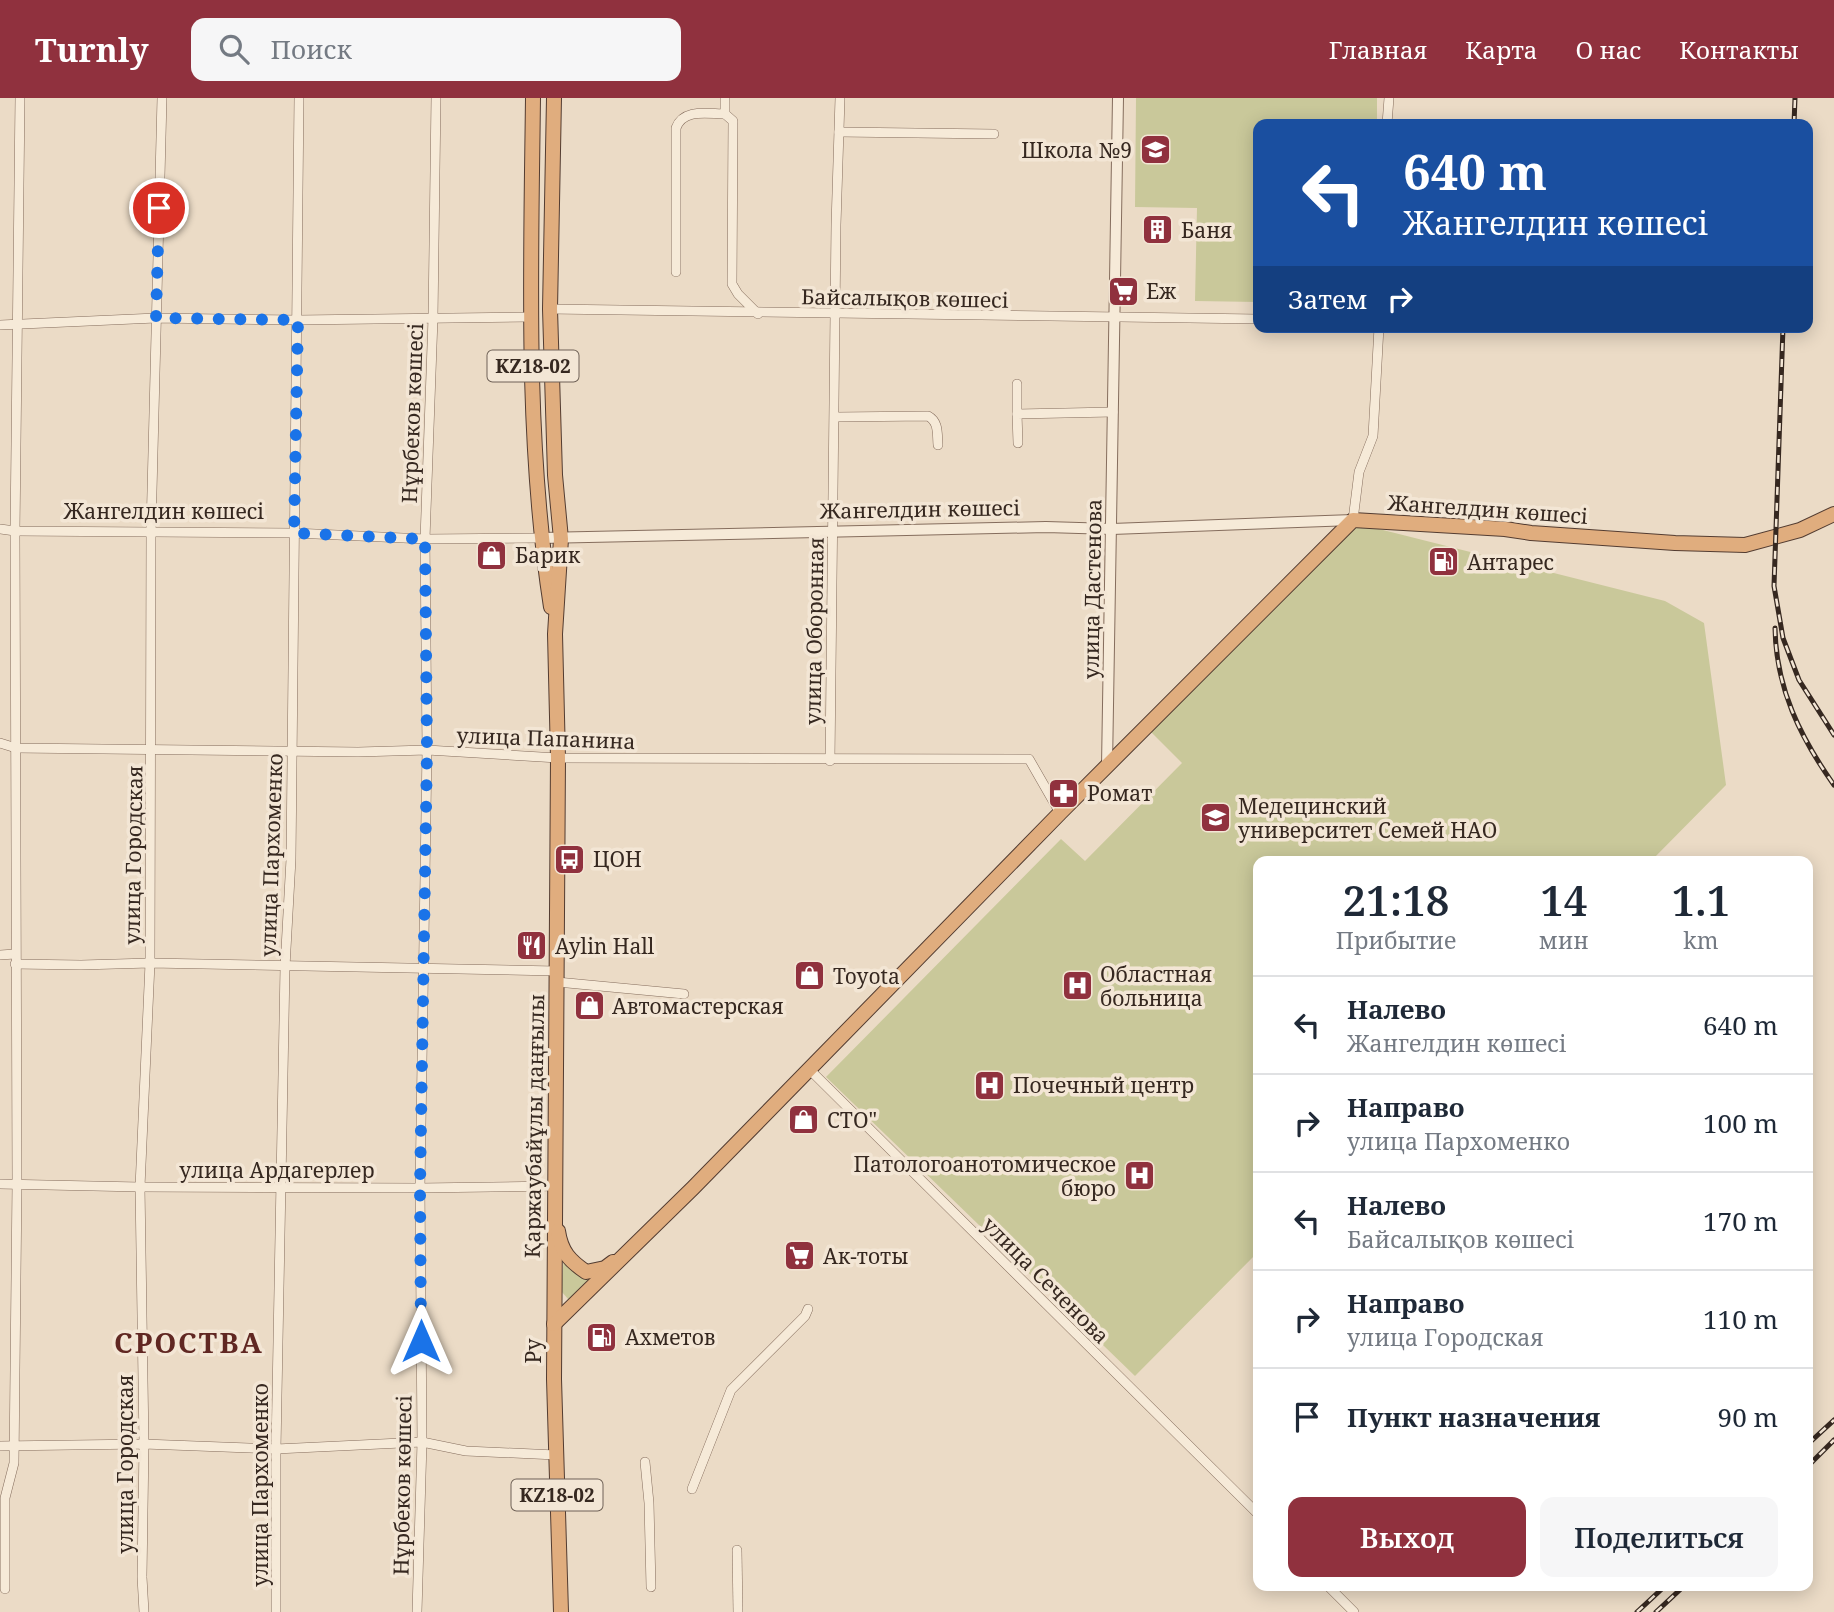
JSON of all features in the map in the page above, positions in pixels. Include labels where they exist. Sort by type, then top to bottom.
[{"type":"highway","name":"Қаржаубайұлы даңғылы","points":[[533,98],[530,317],[541,538],[555,634]]},
{"type":"highway","name":"Қаржаубайұлы даңғылы","points":[[554,98],[551,309],[555,475],[561,539],[555,634],[558,758],[554,1324]]},
{"type":"highway","name":"Жангелдин көшесі","points":[[1353,520],[1675,543],[1745,545],[1800,530],[1834,514]]},
{"type":"highway","points":[[554,1324],[810,1070],[1060,813],[1353,520]]},
{"type":"highway","points":[[554,1202],[559,1240],[570,1261],[586,1272],[605,1268],[634,1247]]},
{"type":"highway","points":[[554,1378],[559,1335],[580,1299]]},
{"type":"highway","name":"Ру","points":[[554,1324],[554,1378]]},
{"type":"highway","name":"KZ18-02","points":[[554,1378],[561,1612]]},
{"type":"street","points":[[5,1589],[5,1498],[14,1463],[17,1184],[15,531],[20,98]]},
{"type":"street","name":"улица Городская","points":[[144,1612],[140,1187],[150,963],[151,531],[162,98]]},
{"type":"street","name":"улица Пархоменко","points":[[276,1612],[276,1449],[285,967],[291,859],[299,98]]},
{"type":"street","name":"Нұрбеков көшесі","points":[[416,1612],[422,1442],[420,1188],[427,750],[425,539],[433,318],[436,98]]},
{"type":"street","points":[[725,98],[725,114]]},
{"type":"street","name":"улица Оборонная","points":[[830,761],[840,98]]},
{"type":"street","name":"улица Дастенова","points":[[1107,766],[1118,98]]},
{"type":"street","points":[[1387,119],[1388,98]]},
{"type":"street","points":[[676,272],[676,128],[679,120],[687,114],[725,114],[733,121],[732,284],[738,295],[758,314]]},
{"type":"street","points":[[839,132],[994,134]]},
{"type":"street","name":"Байсалықов көшесі","points":[[551,309],[1253,319]]},
{"type":"street","points":[[0,325],[156,318],[298,320],[530,317]]},
{"type":"street","points":[[1353,520],[1359,472],[1373,436],[1379,333]]},
{"type":"street","points":[[1017,384],[1018,443]]},
{"type":"street","points":[[1017,414],[1113,412]]},
{"type":"street","points":[[835,417],[928,416],[934,419],[937,426],[937,445]]},
{"type":"street","name":"Жангелдин көшесі","points":[[0,529],[294,533],[425,539],[561,539],[1046,527],[1112,529],[1353,520]]},
{"type":"street","name":"улица Папанина","points":[[0,743],[16,748],[358,752],[427,750],[558,758],[830,761],[1029,759],[1060,813]]},
{"type":"street","points":[[0,955],[15,959],[81,965],[150,963],[425,967],[556,976],[684,994]]},
{"type":"street","name":"улица Сеченова","points":[[810,1070],[1253,1509]]},
{"type":"street","name":"улица Ардагерлер","points":[[0,1184],[140,1187],[554,1186]]},
{"type":"street","points":[[692,1489],[731,1390],[805,1316],[808,1309]]},
{"type":"street","points":[[0,1446],[144,1444],[276,1449],[422,1442],[466,1451],[556,1455]]},
{"type":"street","points":[[645,1462],[651,1587]]},
{"type":"street","points":[[737,1550],[738,1612]]},
{"type":"street","points":[[1333,1591],[1354,1612]]},
{"type":"green space","points":[[1136,98],[1377,98],[1377,119],[1253,119],[1253,302],[1195,301],[1197,208],[1135,207]]},
{"type":"green space","points":[[1354,527],[1375,528],[1665,601],[1704,623],[1726,785],[1656,856],[1253,856],[1253,1257],[1135,1376],[826,1077],[1061,839],[1085,861],[1182,763],[1148,729]]},
{"type":"green space","points":[[564,1257],[604,1276],[569,1300],[561,1291]]},
{"type":"railway","points":[[1794,119],[1795,98]]},
{"type":"railway","points":[[1783,333],[1774,586],[1783,638],[1799,680],[1834,735]]},
{"type":"railway","points":[[1775,628],[1780,671],[1792,711],[1811,749],[1834,785]]},
{"type":"railway","points":[[1813,1439],[1834,1420]]},
{"type":"railway","points":[[1813,1461],[1834,1440]]},
{"type":"railway","points":[[1637,1612],[1660,1591]]},
{"type":"railway","points":[[1656,1612],[1679,1591]]},
{"type":"place","name":"Школа №9","points":[[1155,150]]},
{"type":"place","name":"Баня","points":[[1158,230]]},
{"type":"place","name":"Еж","points":[[1123,291]]},
{"type":"place","name":"Барик","points":[[492,555]]},
{"type":"place","name":"Антарес","points":[[1444,562]]},
{"type":"place","name":"Ромат","points":[[1064,793]]},
{"type":"place","name":"Медецинский университет Семей НАО","points":[[1215,818]]},
{"type":"place","name":"ЦОН","points":[[570,859]]},
{"type":"place","name":"Aylin Hall","points":[[532,946]]},
{"type":"place","name":"Toyota","points":[[810,976]]},
{"type":"place","name":"Областная больница","points":[[1077,986]]},
{"type":"place","name":"Автомастерская","points":[[589,1006]]},
{"type":"place","name":"Почечный центр","points":[[990,1085]]},
{"type":"place","name":"СТО\"","points":[[804,1120]]},
{"type":"place","name":"Патологоанотомическое бюро","points":[[1139,1176]]},
{"type":"place","name":"Ак-тоты","points":[[800,1256]]},
{"type":"place","name":"Ахметов","points":[[602,1337]]},
{"type":"district","name":"СРОСТВА","points":[[189,1342]]},
{"type":"route","points":[[159,208],[156,318],[298,320],[294,533],[425,539],[427,750],[420,1188],[421,1341]]}]
